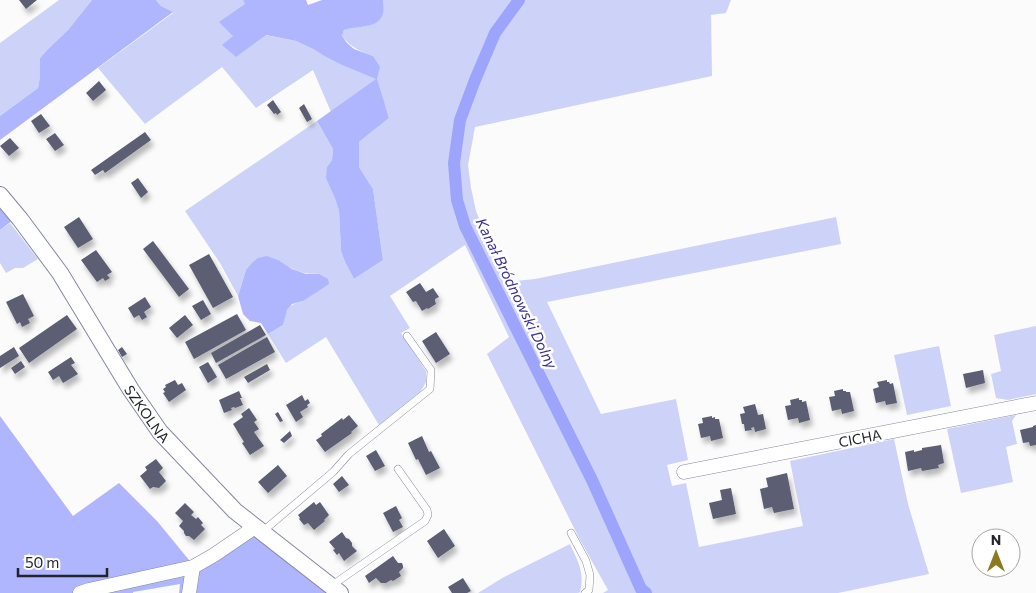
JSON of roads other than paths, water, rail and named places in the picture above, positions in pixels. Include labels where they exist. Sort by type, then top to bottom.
[{"type":"street","name":"SZKOLNA","points":[[0,195],[26,226],[60,273],[131,390],[160,432],[235,511],[335,589]]},
{"type":"street","name":"CICHA","points":[[684,472],[1036,403]]},
{"type":"street","points":[[80,593],[193,567],[258,530]]},
{"type":"street","points":[[189,593],[193,567]]},
{"type":"lane","points":[[258,530],[333,472],[349,454],[430,389],[431,370],[407,336]]},
{"type":"lane","points":[[335,589],[425,521],[428,515],[427,510],[398,469]]},
{"type":"lane","points":[[571,533],[586,561],[590,575],[589,590],[585,593]]},
{"type":"waterway","name":"Kanał Bródnowski Dolny","points":[[519,0],[495,33],[460,120],[454,163],[457,200],[465,226],[592,480],[641,589],[646,593]]}]
